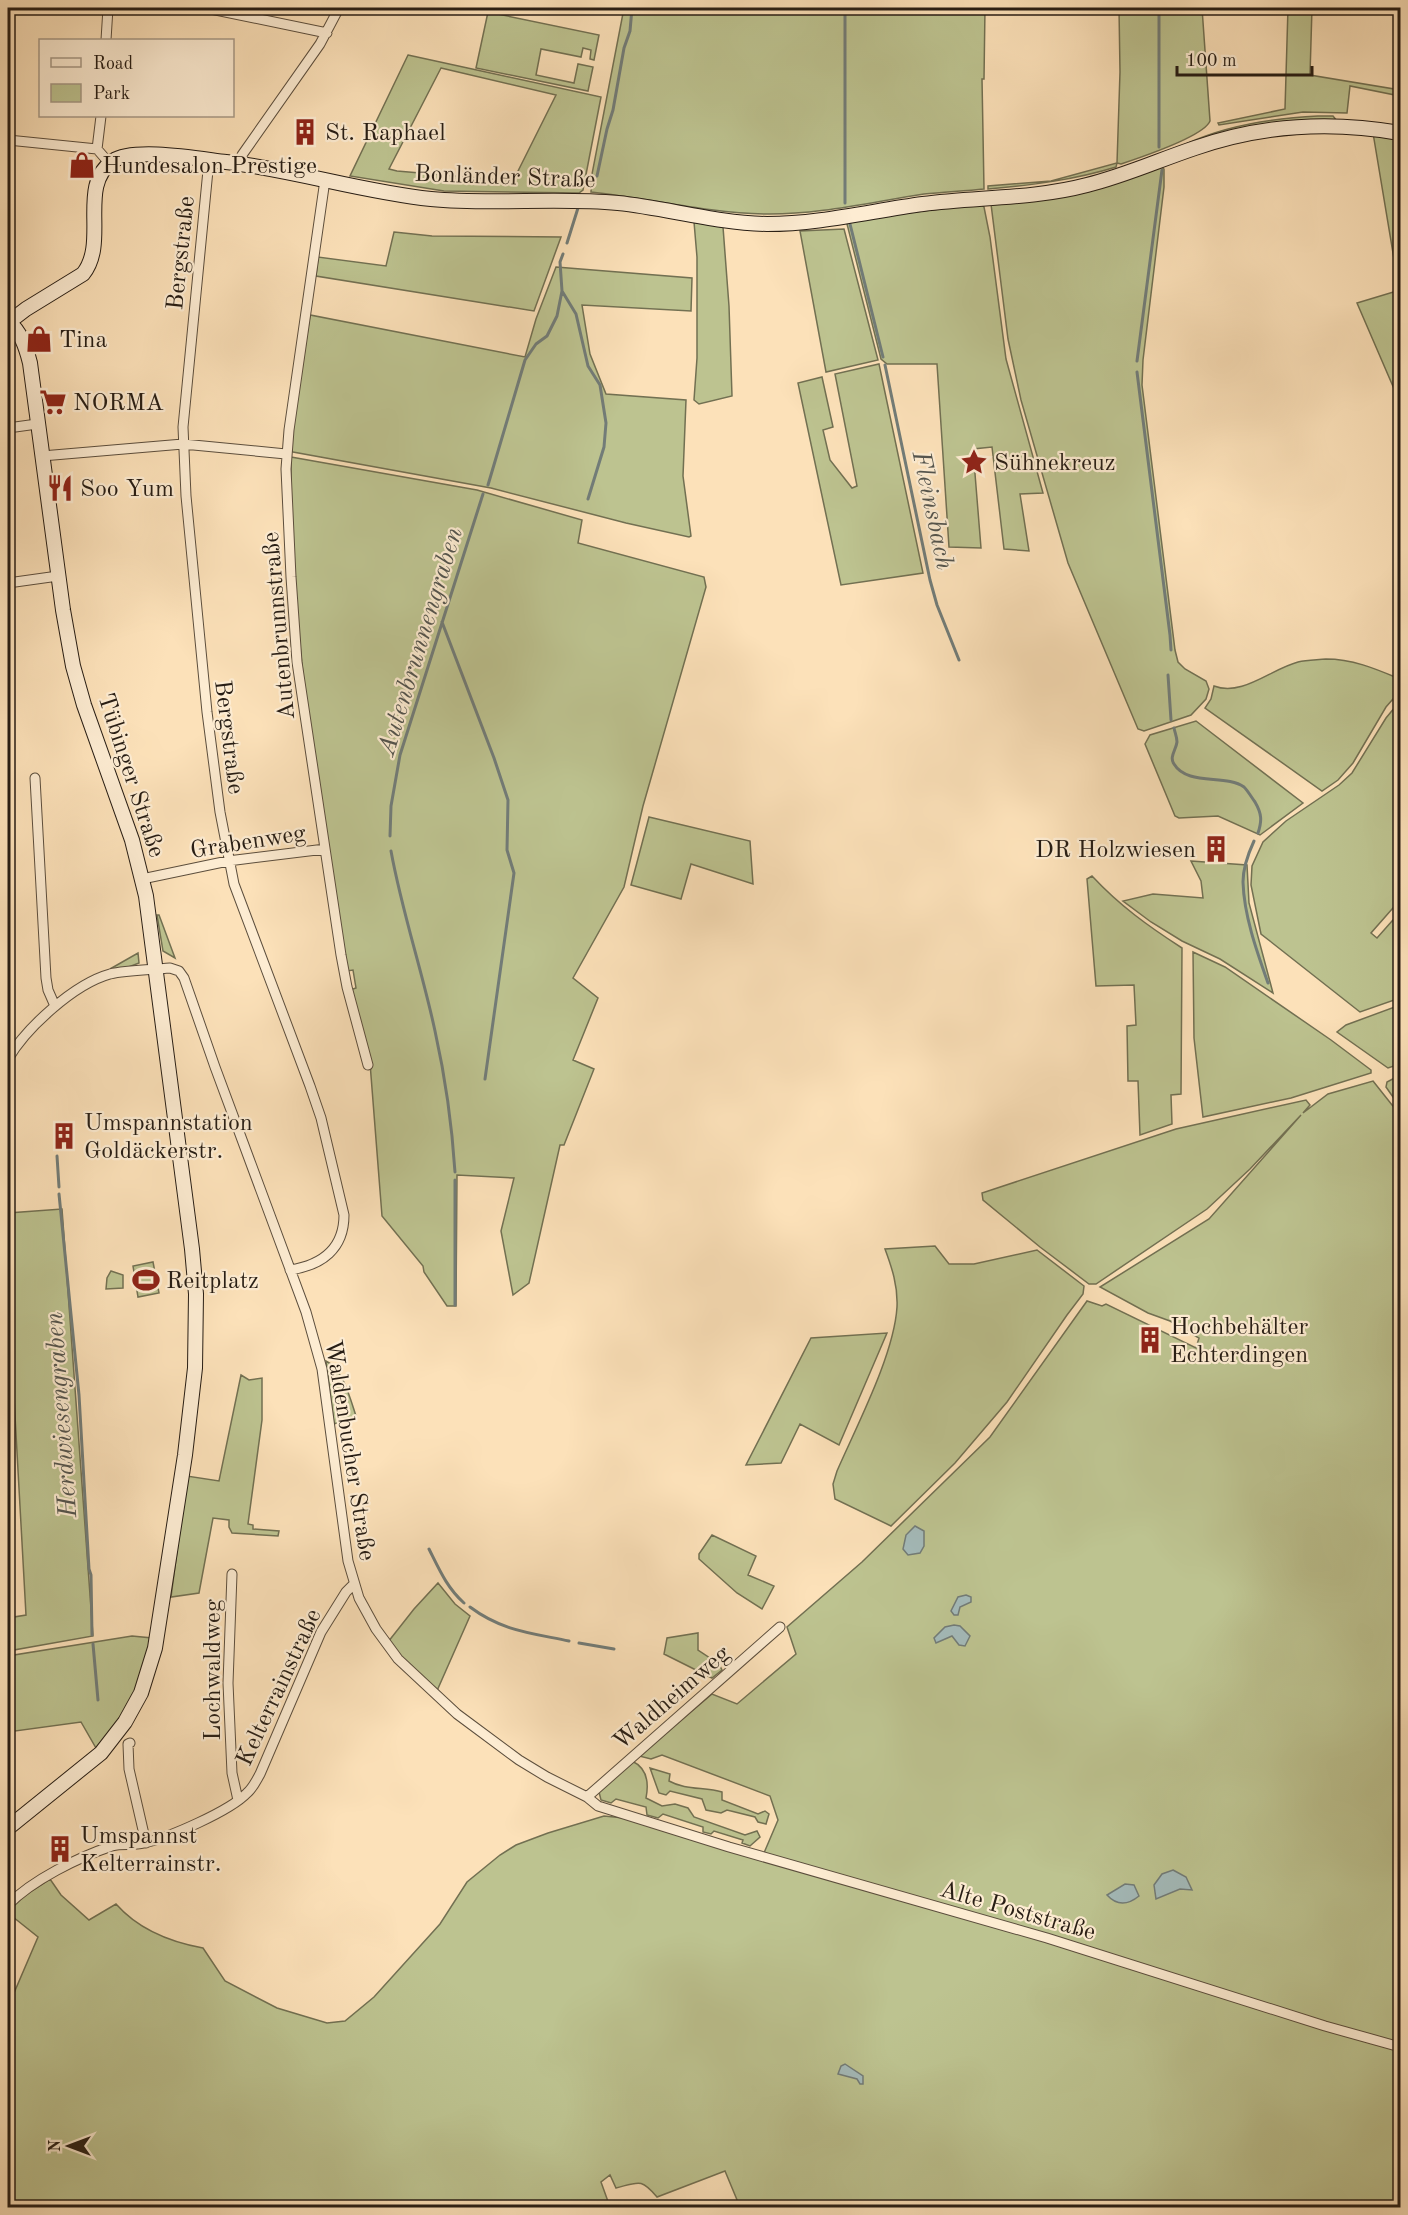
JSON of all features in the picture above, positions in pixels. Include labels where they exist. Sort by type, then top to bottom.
[{"type":"main road","name":"Bonländer Straße","points":[[110,164],[121,157],[135,154],[209,160],[434,199],[586,201],[643,206],[734,222],[768,224],[1070,189],[1119,176],[1225,139],[1277,129],[1319,126],[1353,127],[1401,133]]},
{"type":"main road","points":[[8,322],[83,274],[88,267],[94,247],[98,182],[104,169],[110,164]]},
{"type":"main road","name":"Tübinger Straße","points":[[8,322],[19,334],[28,355],[58,576],[76,679],[132,840],[142,879],[192,1249],[196,1315],[194,1386],[158,1632],[149,1669],[131,1712],[107,1745],[82,1769],[8,1828]]},
{"type":"street","points":[[106,39],[108,8]]},
{"type":"street","points":[[206,8],[327,33]]},
{"type":"street","points":[[240,164],[242,156],[327,33],[339,8]]},
{"type":"street","points":[[97,149],[101,117]]},
{"type":"street","points":[[8,140],[97,149],[110,164]]},
{"type":"street","name":"Bergstraße","points":[[209,160],[183,444],[207,712],[228,861],[246,920],[321,1118],[344,1215],[344,1229],[334,1248],[308,1267],[290,1270]]},
{"type":"street","name":"Autenbrunnstraße","points":[[325,180],[286,454],[290,566],[297,662],[325,849],[347,987],[368,1065]]},
{"type":"street","points":[[8,428],[37,424]]},
{"type":"street","points":[[42,456],[183,444],[286,454]]},
{"type":"street","points":[[8,583],[58,576]]},
{"type":"street","points":[[35,778],[46,978],[55,1006]]},
{"type":"street","name":"Grabenweg","points":[[142,879],[228,861],[325,849]]},
{"type":"street","name":"Waldenbucher Straße","points":[[8,1056],[55,1006],[107,975],[174,969],[184,978],[318,1352],[345,1548],[354,1584],[367,1614],[398,1659],[434,1695],[485,1736],[519,1760],[587,1797],[598,1806],[623,1814]]},
{"type":"street","name":"Lochwaldweg","points":[[232,1574],[228,1683],[232,1773],[238,1800]]},
{"type":"street","name":"Kelterrainstraße","points":[[8,1905],[21,1893],[86,1855],[115,1845],[146,1843],[186,1828],[248,1793],[260,1774],[321,1632],[346,1592],[354,1584]]},
{"type":"street","name":"Waldheimweg","points":[[587,1797],[780,1627]]},
{"type":"street","points":[[130,1743],[128,1744],[129,1769],[146,1843]]},
{"type":"street","name":"Alte Poststraße","points":[[623,1814],[738,1850],[1047,1938],[1325,2026],[1401,2047]]},
{"type":"green space","points":[[624,8],[985,8],[984,79],[982,79],[984,189],[924,194],[784,214],[721,211],[591,192],[592,174]]},
{"type":"green space","points":[[1119,8],[1202,8],[1210,121],[1205,127],[1184,140],[1130,161],[1117,163],[1120,72]]},
{"type":"green space","points":[[1288,8],[1312,8],[1310,75],[1400,90],[1400,96],[1350,86],[1347,113],[1303,112],[1219,125],[1218,123],[1285,109]]},
{"type":"green space","points":[[488,12],[599,35],[594,60],[590,59],[591,50],[583,48],[581,57],[541,49],[536,75],[574,83],[578,64],[593,67],[588,91],[476,68]]},
{"type":"green space","points":[[408,55],[601,97],[583,190],[579,193],[444,191],[350,176]],"holes":[[[441,68],[556,95],[513,181],[389,169]]]},
{"type":"green space","points":[[1333,116],[1337,121],[1188,143],[1219,131],[1252,124]]},
{"type":"green space","points":[[1373,133],[1400,137],[1400,282],[1398,283]]},
{"type":"green space","points":[[1117,163],[1116,167],[1069,179],[988,189],[988,186],[1051,181]]},
{"type":"green space","points":[[1159,165],[1164,169],[1164,187],[1142,385],[1175,650],[1178,662],[1185,669],[1206,681],[1209,689],[1206,699],[1191,715],[1144,731],[1138,729],[1068,563],[1021,400],[1008,339],[991,204]]},
{"type":"green space","points":[[980,204],[984,207],[990,237],[1006,359],[1043,493],[1020,494],[1029,551],[1004,549],[992,447],[973,449],[981,548],[949,547],[937,364],[887,364],[881,359],[847,224],[850,220]]},
{"type":"green space","points":[[694,222],[723,227],[732,396],[699,404],[694,400],[697,358],[697,257]]},
{"type":"green space","points":[[844,229],[878,360],[826,372],[800,231]]},
{"type":"green space","points":[[394,232],[432,236],[561,237],[534,311],[316,276],[318,257],[386,266]]},
{"type":"green space","points":[[556,267],[692,278],[691,311],[582,305],[590,354],[606,394],[686,400],[683,476],[691,536],[626,523],[491,488],[293,452],[290,449],[310,315],[525,357],[536,319]]},
{"type":"green space","points":[[1400,290],[1400,397],[1398,398],[1357,303]]},
{"type":"green space","points":[[879,364],[923,573],[841,585],[798,383],[822,377],[833,427],[823,430],[830,460],[852,488],[857,486],[835,374]]},
{"type":"green space","points":[[291,457],[477,490],[582,520],[578,543],[704,577],[706,587],[643,806],[624,887],[573,978],[598,998],[573,1060],[594,1069],[564,1145],[560,1145],[529,1283],[513,1295],[501,1231],[514,1178],[457,1175],[456,1306],[447,1306],[424,1272],[423,1266],[382,1216],[370,1063],[350,990],[356,988],[353,970],[347,971],[307,711],[291,533]]},
{"type":"green space","points":[[1326,659],[1355,663],[1400,679],[1400,691],[1386,707],[1353,763],[1338,780],[1322,791],[1205,708],[1211,699],[1214,686],[1235,688],[1256,681],[1288,665]]},
{"type":"green space","points":[[1400,701],[1400,900],[1371,933],[1377,938],[1400,912],[1400,998],[1360,1012],[1261,934],[1251,885],[1252,866],[1263,842],[1286,821],[1339,785],[1352,773],[1386,718]]},
{"type":"green space","points":[[1196,721],[1303,803],[1260,835],[1218,816],[1179,818],[1175,816],[1145,744],[1150,735]]},
{"type":"green space","points":[[649,817],[750,841],[753,884],[691,864],[681,899],[631,885]]},
{"type":"green space","points":[[1191,861],[1247,865],[1249,903],[1273,993],[1220,959],[1182,941],[1151,922],[1123,901],[1153,894],[1203,898],[1201,881]]},
{"type":"green space","points":[[1092,876],[1135,915],[1182,948],[1181,1094],[1171,1095],[1172,1124],[1140,1135],[1138,1081],[1128,1081],[1127,1026],[1136,1025],[1134,985],[1096,986],[1087,879]]},
{"type":"green space","points":[[157,915],[159,915],[175,958],[163,951]]},
{"type":"green space","points":[[1193,952],[1225,967],[1331,1040],[1371,1070],[1371,1073],[1291,1098],[1203,1117],[1194,1038]]},
{"type":"green space","points":[[138,953],[139,963],[126,968],[110,969]]},
{"type":"green space","points":[[1400,1005],[1400,1064],[1388,1068],[1337,1032],[1346,1025]]},
{"type":"green space","points":[[1400,1075],[1400,1107],[1386,1087],[1387,1082]]},
{"type":"green space","points":[[1373,1081],[1400,1115],[1400,2207],[740,2207],[725,2171],[657,2197],[639,2183],[616,2188],[610,2175],[601,2182],[610,2207],[8,2208],[8,2007],[38,1937],[8,1913],[22,1897],[50,1879],[61,1895],[89,1920],[116,1904],[134,1921],[155,1933],[203,1948],[225,1981],[277,2008],[327,2023],[345,2021],[374,1997],[440,1924],[467,1882],[516,1845],[604,1816],[624,1818],[761,1860],[778,1820],[770,1796],[662,1755],[651,1759],[639,1756],[712,1694],[737,1704],[796,1654],[787,1627],[862,1562],[990,1437],[1087,1301],[1102,1306],[1106,1304],[1196,1348],[1199,1338],[1170,1321],[1148,1313],[1100,1287],[1209,1219],[1301,1115],[1250,1169],[1207,1209],[1096,1284],[1089,1284],[1040,1247],[983,1200],[982,1193],[1176,1129],[1306,1100],[1310,1105],[1303,1113],[1328,1094]]},
{"type":"green space","points":[[62,1209],[93,1636],[8,1651],[8,1618],[26,1615],[8,1289],[8,1213]]},
{"type":"green space","points":[[935,1246],[949,1264],[974,1264],[1037,1250],[1084,1286],[1083,1294],[1007,1402],[955,1463],[891,1526],[835,1499],[833,1484],[882,1368],[894,1326],[897,1292],[885,1249]]},
{"type":"green space","name":"Reitplatz","points":[[153,1262],[159,1293],[138,1297],[133,1266]]},
{"type":"green space","points":[[111,1271],[123,1275],[123,1288],[106,1289],[107,1278]]},
{"type":"green space","points":[[887,1333],[839,1445],[800,1424],[781,1463],[746,1465],[811,1338]]},
{"type":"green space","points":[[326,1361],[337,1370],[341,1377],[356,1416],[334,1424]]},
{"type":"green space","points":[[241,1375],[249,1380],[262,1378],[262,1420],[248,1524],[253,1525],[253,1529],[279,1531],[278,1536],[232,1533],[229,1520],[213,1518],[199,1593],[171,1597],[187,1476],[219,1481]]},
{"type":"green space","points":[[712,1535],[756,1556],[748,1575],[774,1586],[762,1609],[737,1593],[699,1559],[699,1554]]},
{"type":"green space","points":[[438,1583],[455,1604],[470,1616],[436,1693],[408,1666],[388,1642]]},
{"type":"green space","points":[[698,1633],[698,1650],[719,1664],[722,1670],[712,1678],[664,1654],[667,1638]]},
{"type":"green space","points":[[132,1636],[152,1638],[137,1689],[118,1723],[96,1748],[81,1722],[8,1732],[8,1656]]},
{"type":"green space","points":[[632,1761],[641,1768],[646,1776],[646,1798],[662,1806],[675,1804],[688,1808],[694,1817],[745,1835],[757,1831],[760,1837],[750,1846],[742,1843],[743,1840],[714,1831],[711,1834],[703,1832],[703,1827],[663,1814],[658,1818],[647,1815],[646,1807],[616,1799],[611,1803],[601,1800],[599,1792]]},
{"type":"green space","points":[[650,1768],[670,1774],[669,1781],[675,1784],[722,1792],[722,1800],[758,1814],[765,1811],[769,1814],[766,1824],[758,1822],[755,1817],[727,1810],[721,1813],[706,1810],[702,1799],[670,1791],[666,1795],[659,1793]]},
{"type":"water","points":[[915,1526],[924,1531],[924,1546],[920,1553],[908,1555],[903,1549],[906,1535]]},
{"type":"water","points":[[966,1595],[971,1597],[971,1602],[960,1607],[958,1615],[954,1615],[951,1611],[958,1597]]},
{"type":"water","points":[[960,1626],[970,1636],[965,1646],[959,1645],[952,1636],[936,1643],[934,1638],[945,1627]]},
{"type":"water","points":[[1173,1870],[1186,1877],[1192,1890],[1180,1889],[1156,1899],[1154,1885],[1162,1874]]},
{"type":"water","points":[[1125,1884],[1134,1885],[1139,1896],[1131,1901],[1119,1903],[1107,1895]]},
{"type":"water","points":[[845,2064],[863,2076],[863,2084],[860,2084],[857,2079],[838,2074],[841,2066]]},
{"type":"waterway","name":"Autenbrunnengraben","points":[[597,176],[613,110],[624,48],[630,31],[632,8]]},
{"type":"waterway","name":"Fleinsbach","points":[[845,8],[845,203]]},
{"type":"waterway","points":[[1159,8],[1159,147]]},
{"type":"waterway","points":[[1137,361],[1162,170]]},
{"type":"waterway","name":"Autenbrunnengraben","points":[[567,243],[578,208]]},
{"type":"waterway","name":"Fleinsbach","points":[[850,224],[883,357]]},
{"type":"waterway","name":"Autenbrunnengraben","points":[[488,485],[525,360],[536,344],[547,336],[557,316],[562,291],[560,262],[563,254]]},
{"type":"waterway","points":[[562,291],[576,314],[588,366],[600,385],[606,423],[604,447],[588,499]]},
{"type":"waterway","name":"Fleinsbach","points":[[885,365],[930,580],[937,605],[959,660]]},
{"type":"waterway","points":[[1137,372],[1171,650]]},
{"type":"waterway","name":"Autenbrunnengraben","points":[[390,836],[391,806],[400,755],[483,494]]},
{"type":"waterway","points":[[442,622],[508,800],[507,850],[514,873],[485,1079]]},
{"type":"waterway","points":[[1168,675],[1171,720]]},
{"type":"waterway","points":[[1174,728],[1177,742],[1172,756],[1174,764],[1180,771],[1197,778],[1227,781],[1244,787],[1259,810],[1261,821],[1258,833]]},
{"type":"waterway","points":[[1254,841],[1244,871],[1244,895],[1252,934],[1268,983]]},
{"type":"waterway","name":"Autenbrunnengraben","points":[[391,851],[439,1048],[450,1119],[455,1172]]},
{"type":"waterway","name":"Herdwiesengraben","points":[[57,1156],[59,1187]]},
{"type":"waterway","name":"Autenbrunnengraben","points":[[455,1180],[455,1305]]},
{"type":"waterway","name":"Herdwiesengraben","points":[[59,1194],[79,1395],[91,1575],[92,1635]]},
{"type":"waterway","points":[[429,1549],[448,1585],[464,1603]]},
{"type":"waterway","points":[[470,1607],[505,1626],[569,1641]]},
{"type":"waterway","points":[[579,1643],[614,1649]]},
{"type":"waterway","name":"Herdwiesengraben","points":[[93,1644],[98,1700]]},
{"type":"place","name":"St. Raphael","points":[[305,132]]},
{"type":"place","name":"Hundesalon Prestige","points":[[82,165]]},
{"type":"place","name":"Tina","points":[[39,339]]},
{"type":"place","name":"NORMA","points":[[53,402]]},
{"type":"place","name":"Sühnekreuz","points":[[974,462]]},
{"type":"place","name":"Soo Yum","points":[[60,488]]},
{"type":"place","name":"DR Holzwiesen","points":[[1216,849]]},
{"type":"place","name":"Umspannstation Goldäckerstr.","points":[[64,1136]]},
{"type":"place","name":"Reitplatz","points":[[146,1280]]},
{"type":"place","name":"Hochbehälter Echterdingen","points":[[1150,1340]]},
{"type":"place","name":"Umspannst Kelterrainstr.","points":[[60,1849]]}]
